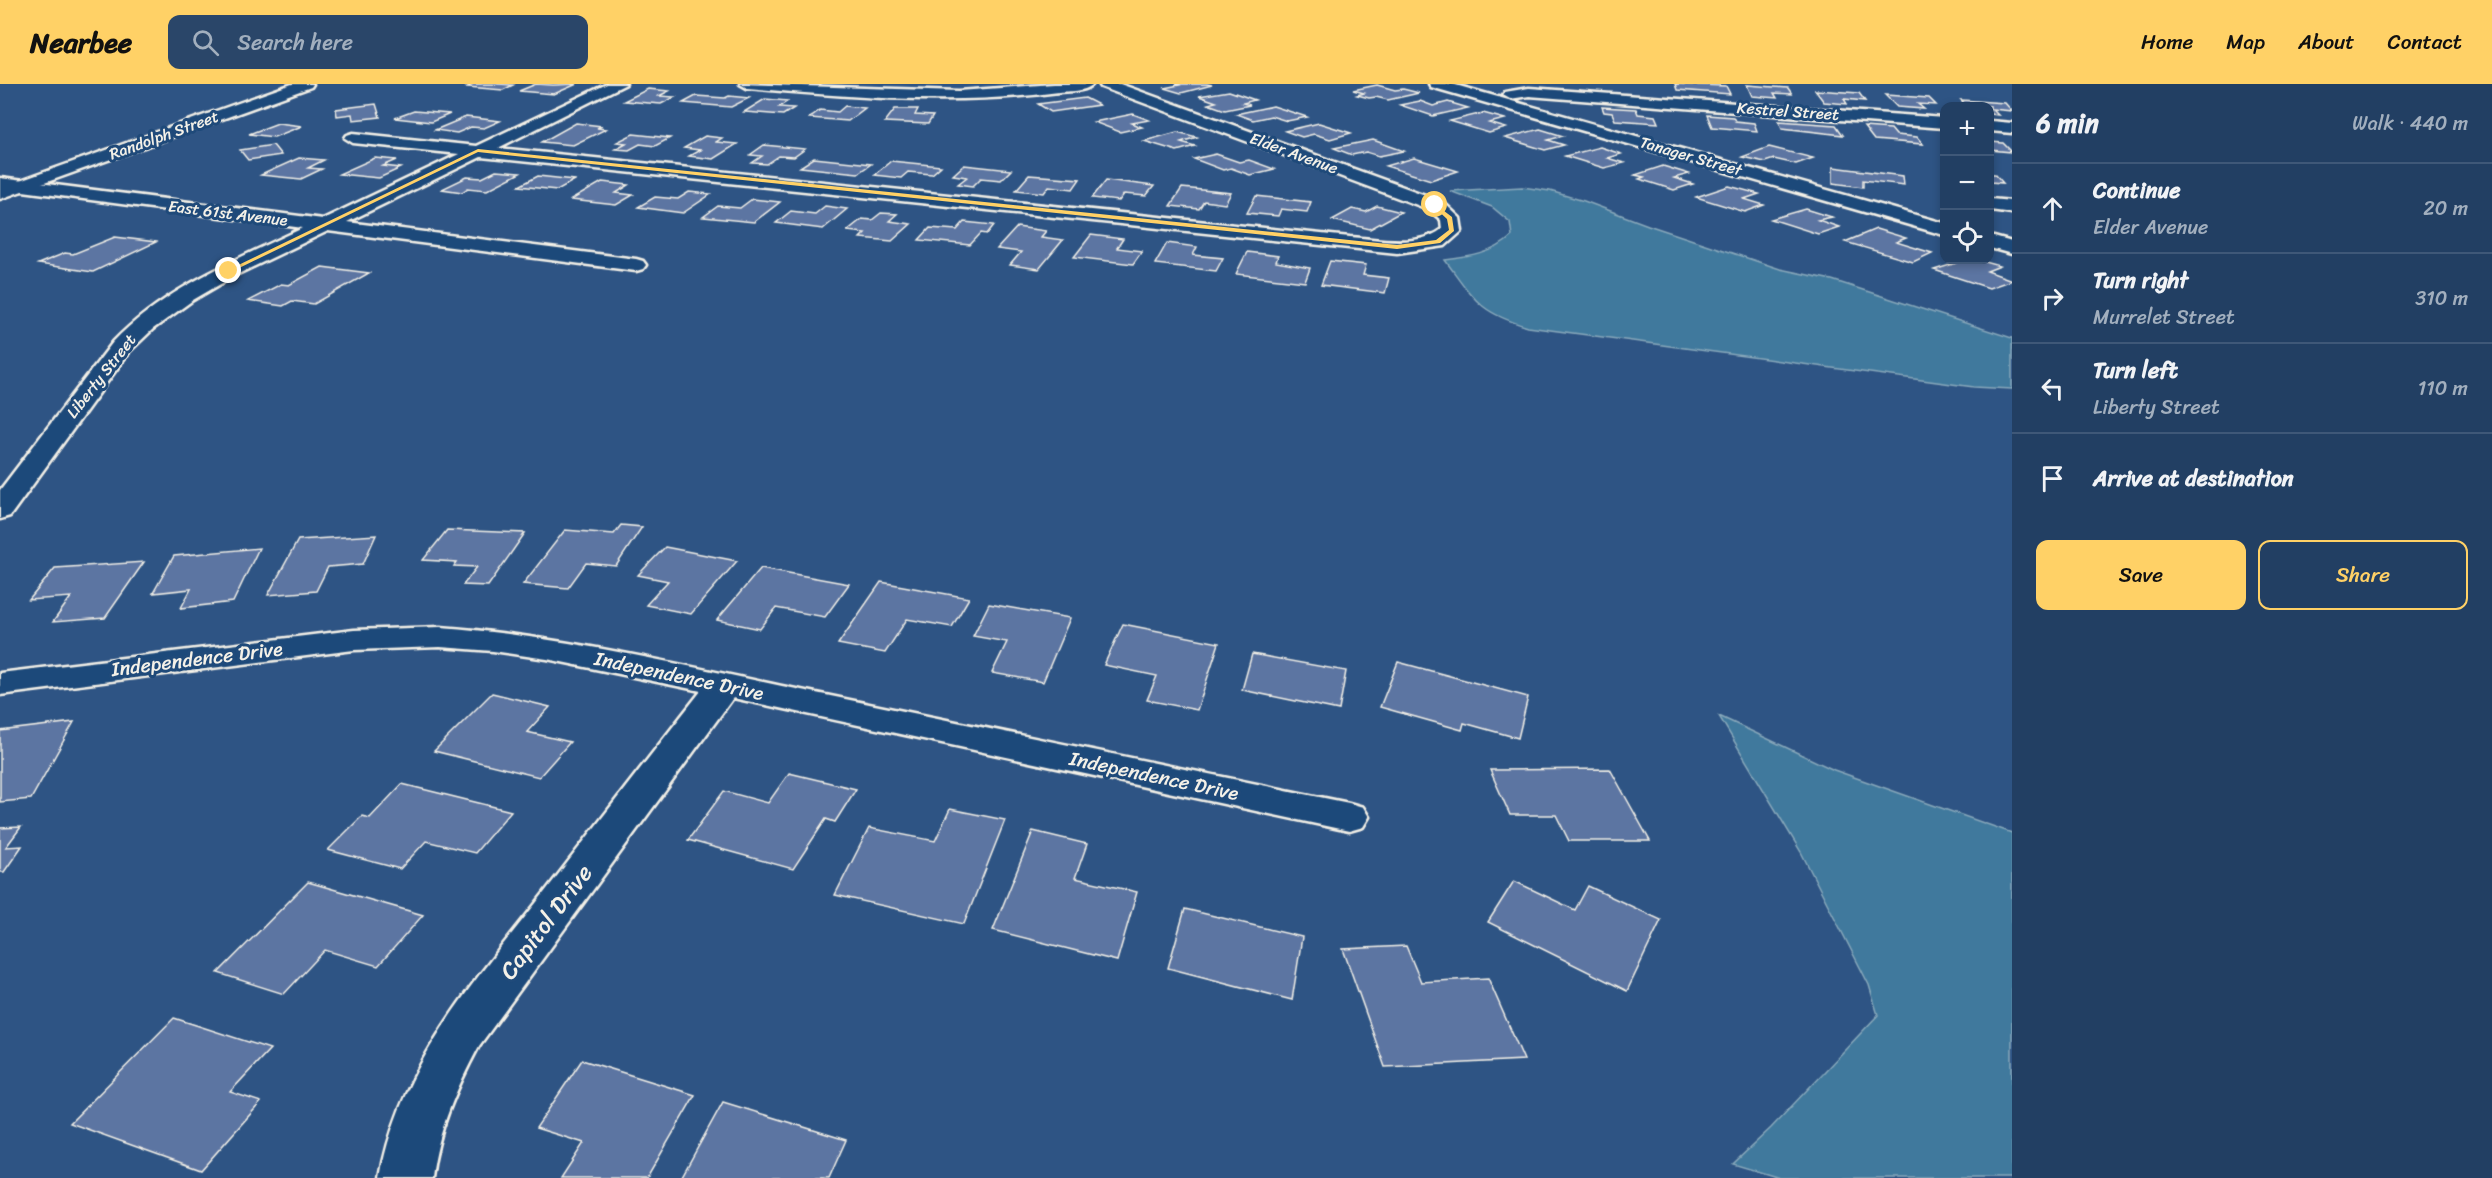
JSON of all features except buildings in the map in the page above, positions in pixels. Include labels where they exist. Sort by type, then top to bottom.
[{"type":"street","name":"Randolph Street","points":[[0,194],[306,84]]},
{"type":"street","name":"Liberty Street","points":[[0,510],[135,331],[172,302],[324,225],[619,84]]},
{"type":"street","points":[[747,84],[932,97],[999,95],[1086,84]]},
{"type":"street","points":[[859,84],[937,87],[1016,84]]},
{"type":"street","name":"Elder Avenue","points":[[478,151],[1397,247],[1438,242],[1452,231],[1450,218],[1435,205],[1106,84]]},
{"type":"street","name":"Tanager Street","points":[[1436,84],[1940,228]]},
{"type":"street","name":"Kestrel Street","points":[[1488,99],[1529,92],[1575,94],[1940,123]]},
{"type":"street","points":[[1994,126],[2012,128]]},
{"type":"street","points":[[353,138],[478,151]]},
{"type":"street","name":"East 61st Avenue","points":[[0,183],[636,265]]},
{"type":"street","points":[[1886,212],[1930,203]]},
{"type":"street","points":[[1994,205],[2012,207]]},
{"type":"street","points":[[1994,244],[2012,249]]},
{"type":"street","name":"Independence Drive","points":[[0,684],[309,644],[397,638],[493,641],[547,649],[724,685],[1349,817]]},
{"type":"street","name":"Capitol Drive","points":[[406,1178],[408,1160],[420,1118],[433,1084],[463,1032],[724,685]]},
{"type":"water","points":[[1522,187],[1550,191],[1584,201],[1780,269],[1832,280],[2012,338],[2012,389],[1974,387],[1528,327],[1498,316],[1471,295],[1445,260],[1472,256],[1497,247],[1512,236],[1510,222],[1492,207],[1450,191]]},
{"type":"water","points":[[1719,716],[1834,770],[2012,833],[2012,1178],[1780,1178],[1733,1164],[1771,1128],[1878,1015],[1869,985],[1801,852]]},
{"type":"route","points":[[229,271],[478,151],[1397,247],[1438,242],[1452,231],[1450,218],[1435,205]]}]
